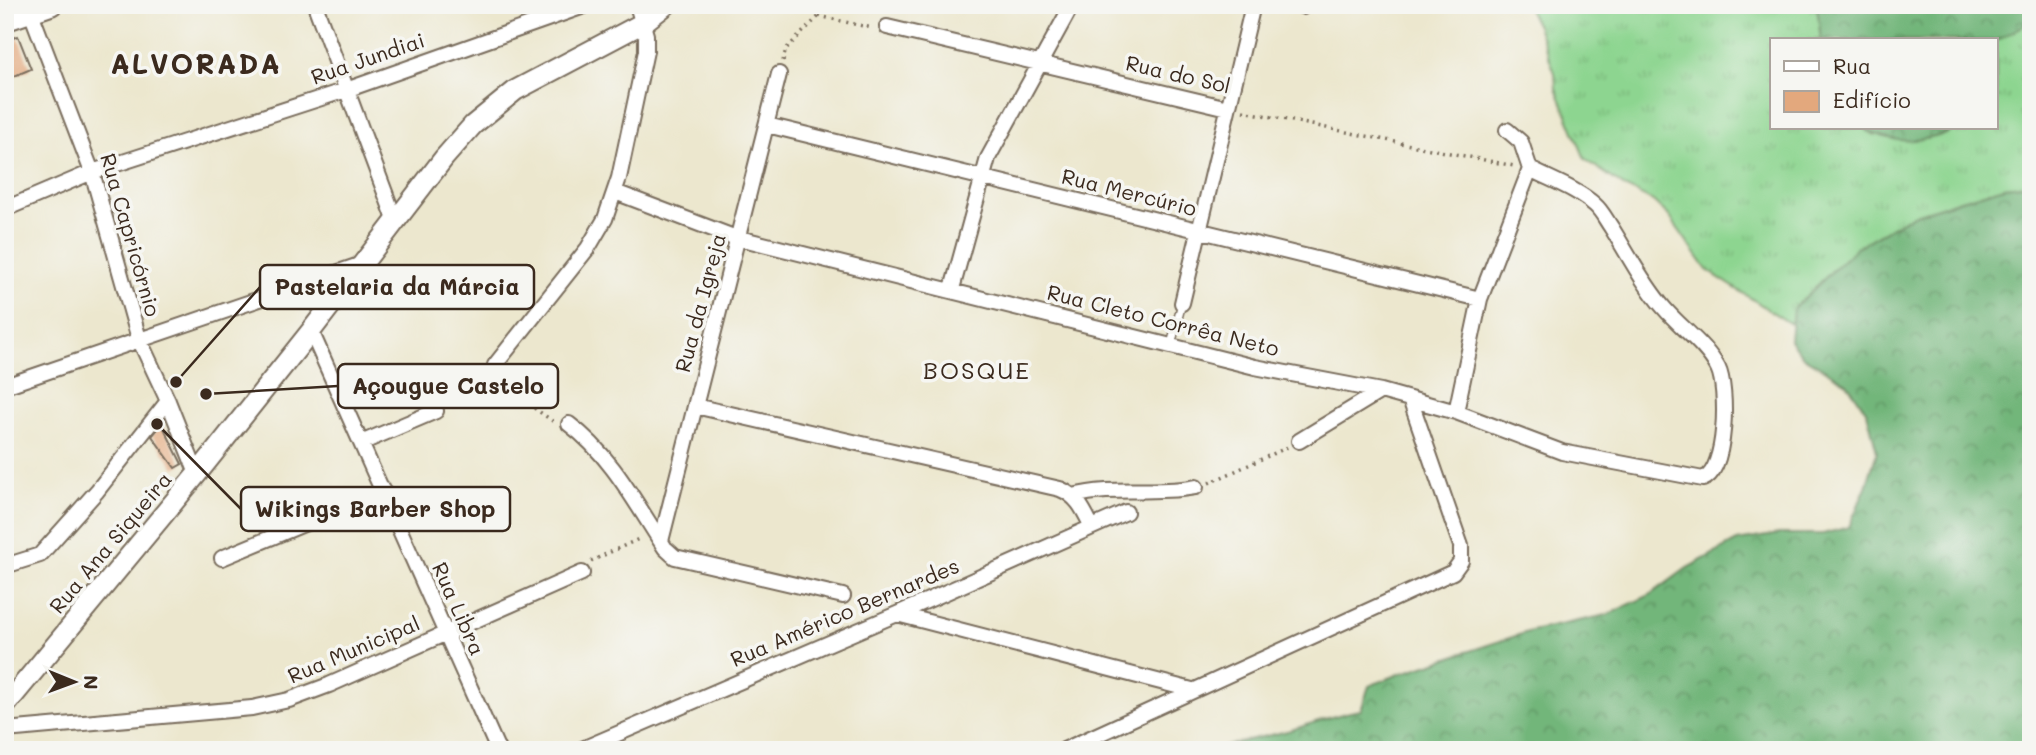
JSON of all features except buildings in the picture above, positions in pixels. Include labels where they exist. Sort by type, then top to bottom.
[{"type":"street","points":[[5,21],[29,10],[52,5]]},
{"type":"street","points":[[315,5],[396,222]]},
{"type":"street","name":"Rua Jundiai","points":[[5,208],[92,172],[346,90],[587,5]]},
{"type":"street","name":"Rua Ana Siqueira","points":[[5,706],[197,474],[312,331],[444,158],[473,125],[516,90],[640,14],[666,5]]},
{"type":"street","points":[[952,289],[992,149],[1072,5]]},
{"type":"street","points":[[1182,303],[1253,5]]},
{"type":"street","name":"Rua Capricórnio","points":[[29,10],[92,172],[139,339],[168,401],[197,474]]},
{"type":"street","points":[[491,370],[588,248],[605,219],[615,192],[646,51],[646,34],[640,14]]},
{"type":"street","name":"Rua do Sol","points":[[887,27],[1228,108]]},
{"type":"street","name":"Rua da Igreja","points":[[661,541],[740,238],[779,74]]},
{"type":"street","name":"Rua Mercúrio","points":[[767,125],[1480,299]]},
{"type":"street","points":[[1456,412],[1480,299],[1530,169],[1521,142],[1507,130]]},
{"type":"street","name":"Rua Cleto Corrêa Neto","points":[[615,192],[740,238],[1255,367],[1381,391],[1456,412],[1562,452],[1703,479],[1710,476],[1715,468],[1723,430],[1723,383],[1717,366],[1664,308],[1597,206],[1576,192],[1530,169]]},
{"type":"street","points":[[5,386],[363,264]]},
{"type":"street","name":"Rua Libra","points":[[312,331],[498,750]]},
{"type":"street","points":[[1299,441],[1381,391]]},
{"type":"street","points":[[1064,750],[1453,572],[1461,561],[1461,546],[1410,399]]},
{"type":"street","points":[[5,566],[40,555],[97,491],[168,401]]},
{"type":"street","points":[[695,406],[1060,489],[1080,503],[1092,527]]},
{"type":"street","points":[[361,443],[435,407]]},
{"type":"street","points":[[569,424],[585,436],[611,465],[670,554],[681,560],[843,596]]},
{"type":"street","points":[[1073,496],[1110,490],[1165,491],[1196,487]]},
{"type":"street","points":[[222,558],[383,491]]},
{"type":"street","name":"Rua Américo Bernardes","points":[[580,750],[1126,512]]},
{"type":"street","name":"Rua Municipal","points":[[5,730],[271,705],[309,694],[582,573]]},
{"type":"street","points":[[897,614],[1192,690]]},
{"type":"lane","points":[[1289,5],[1304,11]]},
{"type":"lane","points":[[1171,345],[1182,303]]},
{"type":"path","points":[[786,49],[830,5]]},
{"type":"path","points":[[819,16],[875,28],[887,27]]},
{"type":"path","name":"Rua do Sol","points":[[1228,108],[1530,169]]},
{"type":"path","points":[[435,407],[478,386],[491,370],[555,422],[569,424]]},
{"type":"path","points":[[1196,487],[1253,465],[1299,441]]},
{"type":"green space","points":[[1526,5],[1817,5],[1821,38],[1770,38],[1770,130],[1866,130],[1875,135],[1944,135],[1955,130],[1997,130],[1997,40],[2031,21],[2031,184],[2004,187],[1915,214],[1857,247],[1794,309],[1791,324],[1707,270],[1669,216],[1653,201],[1626,188],[1585,159],[1556,88],[1555,73]]},
{"type":"green space","points":[[1817,5],[2031,5],[2031,21],[1997,40],[1997,38],[1821,38]]},
{"type":"green space","points":[[1867,130],[1954,130],[1935,137],[1911,140],[1874,134]]},
{"type":"green space","points":[[2031,184],[2031,750],[1217,750],[1361,710],[1369,686],[1402,673],[1531,631],[1607,615],[1650,595],[1687,568],[1737,541],[1779,534],[1823,534],[1849,527],[1877,452],[1867,412],[1847,383],[1802,356],[1790,340],[1793,309],[1857,247],[1915,214],[2004,187]]},
{"type":"place","name":"Pastelaria da Márcia","points":[[176,382]]},
{"type":"place","name":"Açougue Castelo","points":[[206,394]]},
{"type":"place","name":"Wikings Barber Shop","points":[[157,424]]},
{"type":"district","name":"ALVORADA","points":[[196,64]]},
{"type":"district","name":"BOSQUE","points":[[977,371]]}]
